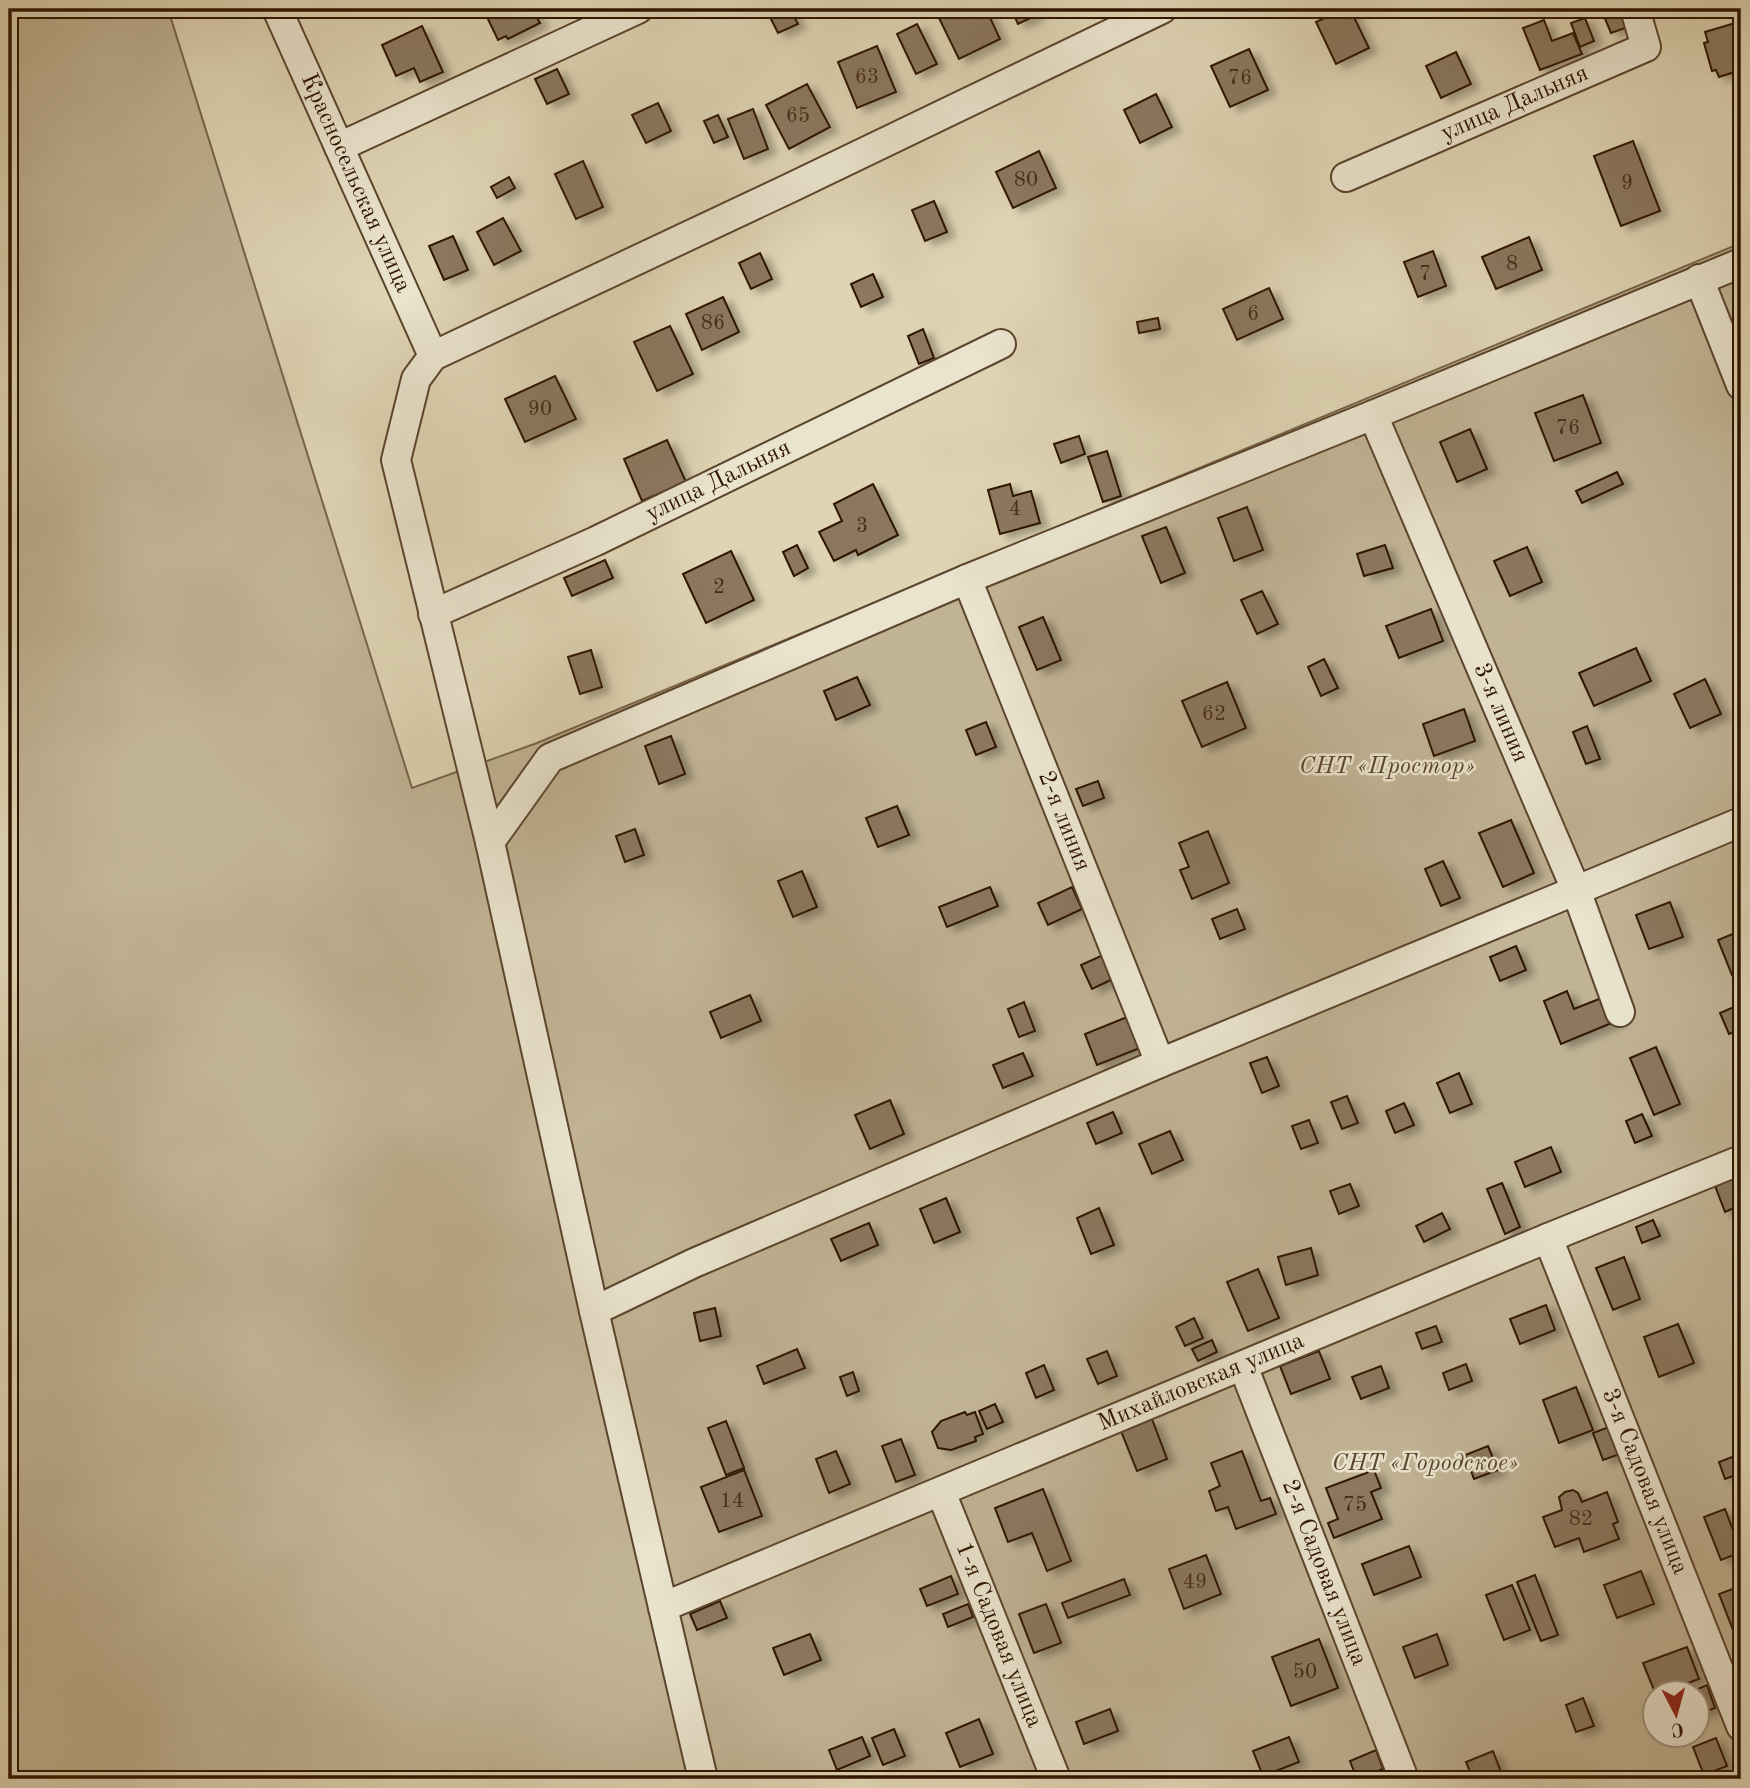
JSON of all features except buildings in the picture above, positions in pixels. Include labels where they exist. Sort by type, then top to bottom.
[{"type":"street","name":"Красносельская улица","points":[[277,9],[433,356]]},
{"type":"street","points":[[339,147],[638,9]]},
{"type":"street","points":[[703,1779],[594,1311],[490,842],[396,460],[416,379],[433,356],[1162,9]]},
{"type":"street","name":"улица Дальняя","points":[[1346,177],[1646,47],[1635,9]]},
{"type":"street","points":[[490,842],[550,758],[967,579],[1741,263]]},
{"type":"street","points":[[1699,279],[1741,385]]},
{"type":"street","name":"улица Дальняя","points":[[433,614],[596,541],[1001,344]]},
{"type":"street","name":"3-я линия","points":[[1373,415],[1576,890],[1620,1013]]},
{"type":"street","name":"2-я линия","points":[[967,579],[1160,1063]]},
{"type":"street","points":[[594,1311],[694,1263],[1160,1063],[1741,822]]},
{"type":"street","name":"Михайловская улица","points":[[663,1607],[1741,1160]]},
{"type":"street","name":"3-я Садовая улица","points":[[1548,1238],[1741,1726]]},
{"type":"street","name":"2-я Садовая улица","points":[[1243,1366],[1405,1779]]},
{"type":"street","name":"1-я Садовая улица","points":[[940,1492],[1056,1779]]},
{"type":"green space","points":[[9,9],[168,9],[412,788],[537,743],[1741,243],[1741,1779],[9,1779]]},
{"type":"park label","name":"СНТ «Простор»","points":[[1387,767]]},
{"type":"park label","name":"СНТ «Городское»","points":[[1425,1464]]}]
